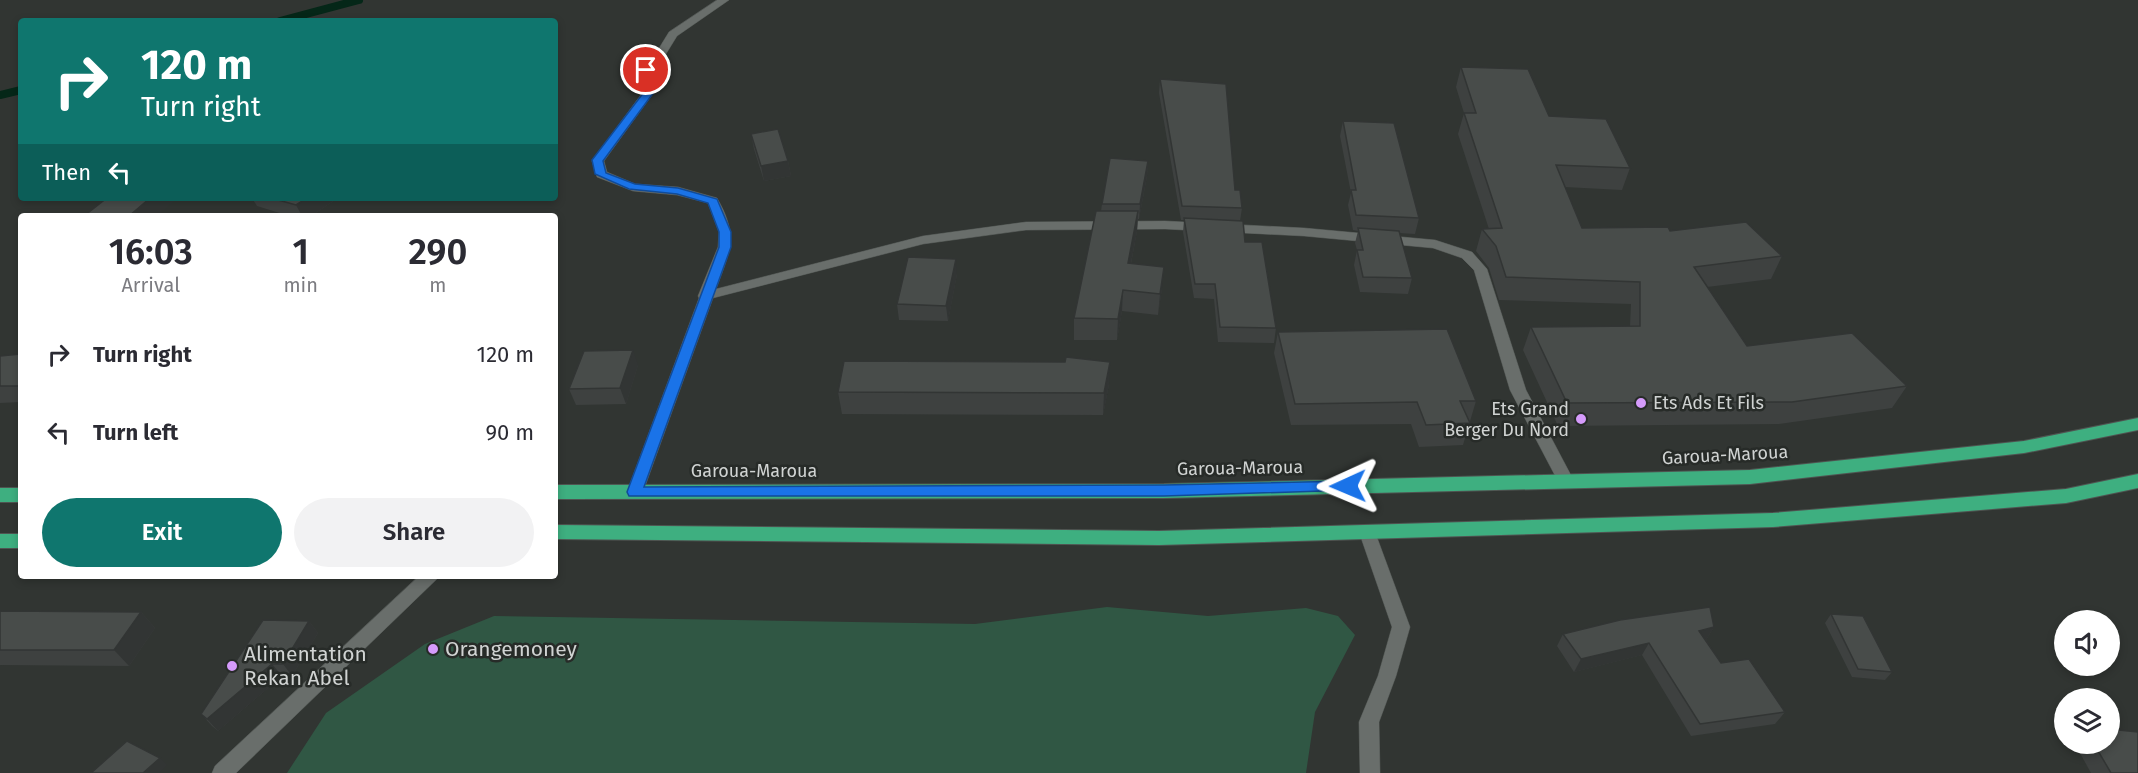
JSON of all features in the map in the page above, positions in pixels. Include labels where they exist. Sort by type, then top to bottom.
[{"type":"highway","name":"Garoua-Maroua","points":[[558,492],[1164,491],[1750,477],[2024,447],[2138,424]]},
{"type":"highway","points":[[558,532],[1159,538],[1773,520],[2066,496],[2138,481]]},
{"type":"highway","points":[[0,495],[18,495]]},
{"type":"highway","points":[[0,542],[18,541]]},
{"type":"street","points":[[635,492],[705,296],[725,247],[725,232],[713,201],[678,191],[633,187],[601,174],[598,160],[649,92],[646,70],[657,60],[673,34],[724,0]]},
{"type":"street","points":[[705,296],[923,240],[1026,226],[1188,226],[1304,232],[1435,244],[1467,255],[1480,269],[1518,390],[1566,482]]},
{"type":"street","points":[[1367,531],[1401,627],[1387,676],[1369,722],[1370,773]]},
{"type":"street","points":[[222,773],[428,579]]},
{"type":"green space","points":[[1107,607],[1208,616],[1306,608],[1338,616],[1355,635],[1315,712],[1306,773],[287,773],[326,713],[425,644],[494,616],[975,624]]},
{"type":"building","points":[[1461,67],[1528,69],[1549,116],[1606,119],[1630,168],[1556,165],[1582,228],[1668,227],[1670,231],[1746,222],[1782,256],[1694,267],[1747,346],[1852,333],[1907,386],[1792,402],[1567,403],[1531,327],[1640,326],[1640,282],[1506,277],[1496,246],[1482,229],[1502,228],[1464,113],[1476,113]]},
{"type":"building","points":[[1160,79],[1226,84],[1235,190],[1240,190],[1242,208],[1182,206]]},
{"type":"building","points":[[1343,121],[1394,123],[1419,218],[1356,215],[1351,190],[1356,190]]},
{"type":"building","points":[[778,129],[788,161],[761,166],[751,134]]},
{"type":"building","points":[[1110,158],[1148,161],[1140,204],[1102,204]]},
{"type":"building","points":[[103,201],[146,201],[132,213],[88,213]]},
{"type":"building","points":[[282,201],[302,201],[296,205]]},
{"type":"building","points":[[1096,211],[1138,211],[1128,263],[1164,267],[1160,294],[1123,290],[1118,319],[1074,318]]},
{"type":"building","points":[[1184,218],[1243,221],[1245,242],[1262,242],[1276,328],[1220,327],[1215,284],[1195,284]]},
{"type":"building","points":[[1358,228],[1399,231],[1412,278],[1363,277],[1357,250],[1363,250]]},
{"type":"building","points":[[908,257],[956,259],[946,306],[897,304]]},
{"type":"building","points":[[1447,329],[1476,401],[1460,401],[1470,423],[1426,425],[1417,402],[1295,404],[1278,332]]},
{"type":"building","points":[[633,350],[620,388],[569,389],[584,351]]},
{"type":"building","points":[[18,354],[18,386],[0,386],[0,356]]},
{"type":"building","points":[[1066,357],[1110,362],[1104,393],[838,392],[844,361],[1065,362]]},
{"type":"building","points":[[1710,607],[1714,627],[1699,631],[1721,663],[1749,659],[1785,712],[1700,724],[1649,643],[1581,659],[1563,634],[1620,620]]},
{"type":"building","points":[[0,611],[141,612],[114,650],[0,650]]},
{"type":"building","points":[[1831,614],[1863,616],[1892,672],[1858,669]]},
{"type":"building","points":[[263,620],[309,621],[283,664],[272,664],[207,719],[201,714]]},
{"type":"building","points":[[2120,730],[2138,732],[2138,773],[2111,773],[2100,754],[2120,754]]},
{"type":"building","points":[[127,741],[160,758],[143,773],[91,773]]},
{"type":"waterway","points":[[291,18],[359,0]]},
{"type":"waterway","points":[[0,95],[18,91]]},
{"type":"place","name":"Ets Ads Et Fils","points":[[1641,403]]},
{"type":"place","name":"Ets Grand Berger Du Nord","points":[[1581,419]]},
{"type":"place","name":"Orangemoney","points":[[433,649]]},
{"type":"place","name":"Alimentation Rekan Abel","points":[[232,666]]},
{"type":"route","points":[[646,70],[649,92],[598,160],[601,174],[633,187],[678,191],[713,201],[725,232],[725,247],[705,296],[635,492],[1164,491],[1348,486]]}]
